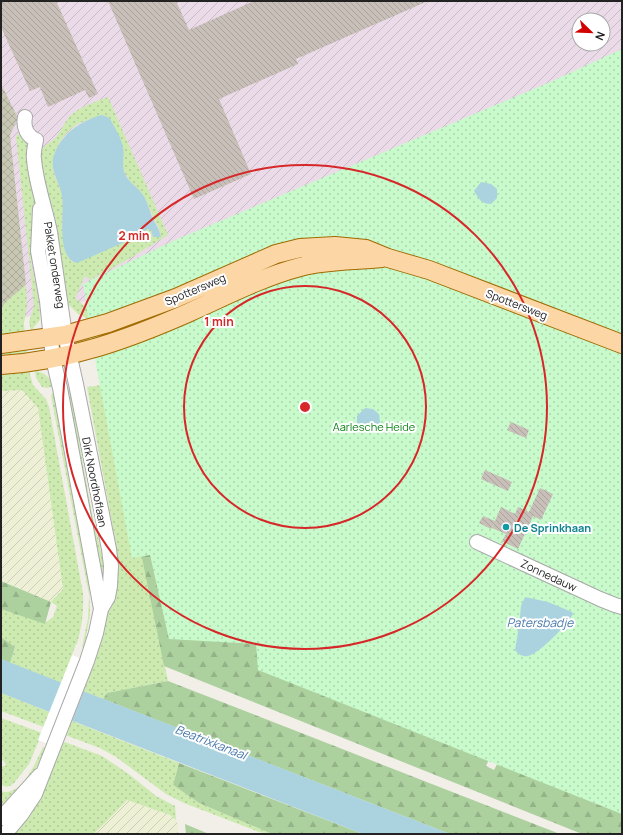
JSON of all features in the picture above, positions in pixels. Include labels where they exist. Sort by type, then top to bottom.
[{"type":"main road","name":"Spottersweg","points":[[1,344],[58,337],[108,323],[176,298],[276,254],[300,248],[335,246],[366,249],[388,258],[429,270],[622,344]]},
{"type":"main road","name":"Spottersweg","points":[[1,365],[23,364],[61,357],[117,342],[189,313],[265,279],[300,266],[330,261],[388,258]]},
{"type":"street","name":"Pakket onderweg","points":[[25,117],[24,124],[27,133],[36,140],[34,158],[41,196],[38,251],[47,301],[58,337],[61,357]]},
{"type":"street","name":"Dirk Noordhoflaan","points":[[61,357],[60,388],[101,608]]},
{"type":"street","name":"Dirk Noordhoflaan","points":[[5,834],[21,815],[35,794],[87,661],[96,633],[101,608],[108,597],[110,586],[111,566],[109,549],[77,389],[61,357]]},
{"type":"street","name":"Zonnedauw","points":[[477,542],[600,599],[622,607]]},
{"type":"street","name":"Dirk Noordhoflaan","points":[[1,818],[43,772]]},
{"type":"shaded area","points":[[1,1],[622,1],[622,56],[87,301],[15,320],[1,321]]},
{"type":"shaded area","points":[[1,84],[18,118],[10,135],[26,285],[7,301],[1,309]]},
{"type":"shaded area","points":[[22,390],[38,408],[63,589],[51,602],[1,581],[1,391]]},
{"type":"shaded area","points":[[127,800],[170,815],[178,824],[178,834],[93,834]]},
{"type":"green space","name":"Aarlesche Heide","points":[[622,49],[622,814],[258,670],[256,644],[169,639],[150,555],[132,558],[95,359],[83,284],[173,241],[548,83]]},
{"type":"green space","points":[[108,97],[168,235],[129,259],[90,280],[85,276],[75,298],[85,306],[107,310],[92,318],[87,318],[79,315],[69,305],[59,274],[39,160],[43,148],[57,136],[73,113]],"holes":[[[96,117],[123,153],[123,167],[125,173],[130,182],[139,190],[146,200],[158,226],[161,237],[153,237],[151,230],[147,229],[72,262],[68,256],[63,241],[63,198],[53,166],[53,159],[58,146],[66,134],[76,125]]]},
{"type":"green space","points":[[20,133],[27,141],[36,207],[31,262],[39,303],[40,320],[31,331],[29,322],[34,306],[16,136]]},
{"type":"green space","points":[[26,285],[27,306],[24,323],[25,335],[1,342],[1,309],[7,301]]},
{"type":"green space","points":[[26,345],[27,353],[1,356],[1,348]]},
{"type":"green space","points":[[29,371],[33,385],[46,399],[49,407],[83,593],[81,625],[77,644],[72,655],[74,671],[93,664],[98,653],[116,576],[117,550],[87,387],[117,383],[158,636],[168,681],[107,693],[103,699],[10,663],[15,647],[1,637],[1,609],[45,623],[53,617],[57,606],[51,602],[63,589],[38,408],[22,390],[1,391],[1,373]]},
{"type":"green space","points":[[35,371],[47,376],[54,386],[47,388],[42,387],[36,378]]},
{"type":"green space","points":[[70,389],[92,514],[105,567],[104,587],[101,587],[66,390]]},
{"type":"green space","points":[[55,392],[89,581],[90,615],[84,648],[82,647],[88,618],[89,595],[51,396],[52,393]]},
{"type":"green space","points":[[128,489],[491,755],[486,766],[494,770],[502,755],[622,640],[622,834],[582,834],[164,666]]},
{"type":"green space","points":[[1,581],[51,602],[45,624],[1,609]]},
{"type":"green space","points":[[1,637],[15,647],[10,663],[1,659]]},
{"type":"green space","points":[[168,681],[560,834],[450,834],[103,699],[107,693]]},
{"type":"green space","points":[[1,693],[179,763],[173,785],[199,803],[272,834],[259,832],[184,803],[166,794],[116,757],[100,748],[1,711]]},
{"type":"green space","points":[[1,718],[42,733],[29,764],[14,783],[8,786],[1,784],[1,766],[6,766],[4,761],[1,760]]},
{"type":"green space","points":[[62,741],[102,756],[130,775],[156,796],[175,806],[176,820],[170,815],[127,800],[93,834],[8,834]]},
{"type":"green space","points":[[43,747],[46,748],[35,770],[1,814],[1,791],[8,792],[21,784],[32,769]]},
{"type":"green space","points":[[179,763],[363,834],[272,834],[199,803],[173,785]]},
{"type":"green space","points":[[185,824],[209,834],[186,834]]},
{"type":"water","points":[[101,115],[110,119],[118,133],[123,147],[123,167],[125,174],[145,198],[161,237],[153,237],[151,230],[147,229],[143,234],[77,263],[70,259],[63,244],[63,204],[61,191],[54,171],[53,160],[57,147],[73,129],[86,121]]},
{"type":"water","points":[[481,182],[491,184],[497,189],[497,198],[491,204],[483,202],[479,199],[474,191]]},
{"type":"water","points":[[365,408],[373,409],[379,414],[380,422],[375,432],[363,430],[357,422],[357,416]]},
{"type":"water","name":"Patersbadje","points":[[525,597],[548,602],[572,612],[573,614],[546,644],[528,656],[521,655],[515,650],[521,606]]},
{"type":"water","name":"Beatrixkanaal","points":[[1,659],[450,834],[363,834],[1,693]]},
{"type":"pier","points":[[72,655],[94,664],[61,749],[38,740]]},
{"type":"building","points":[[1,1],[56,1],[98,94],[89,98],[85,90],[48,107],[40,87],[30,91],[1,27]]},
{"type":"building","points":[[108,1],[176,1],[189,30],[254,1],[428,1],[296,59],[298,64],[219,99],[251,174],[194,199]]},
{"type":"building","points":[[511,422],[529,430],[526,438],[507,430]]},
{"type":"building","points":[[485,470],[512,482],[508,491],[481,479]]},
{"type":"building","name":"De Sprinkhaan","points":[[540,488],[553,494],[541,520],[533,516],[518,549],[502,541],[506,534],[492,528],[501,507],[515,514],[518,507],[529,512]]},
{"type":"building","points":[[483,516],[495,521],[491,529],[479,523]]},
{"type":"place","name":"De Sprinkhaan","points":[[506,527]]}]
